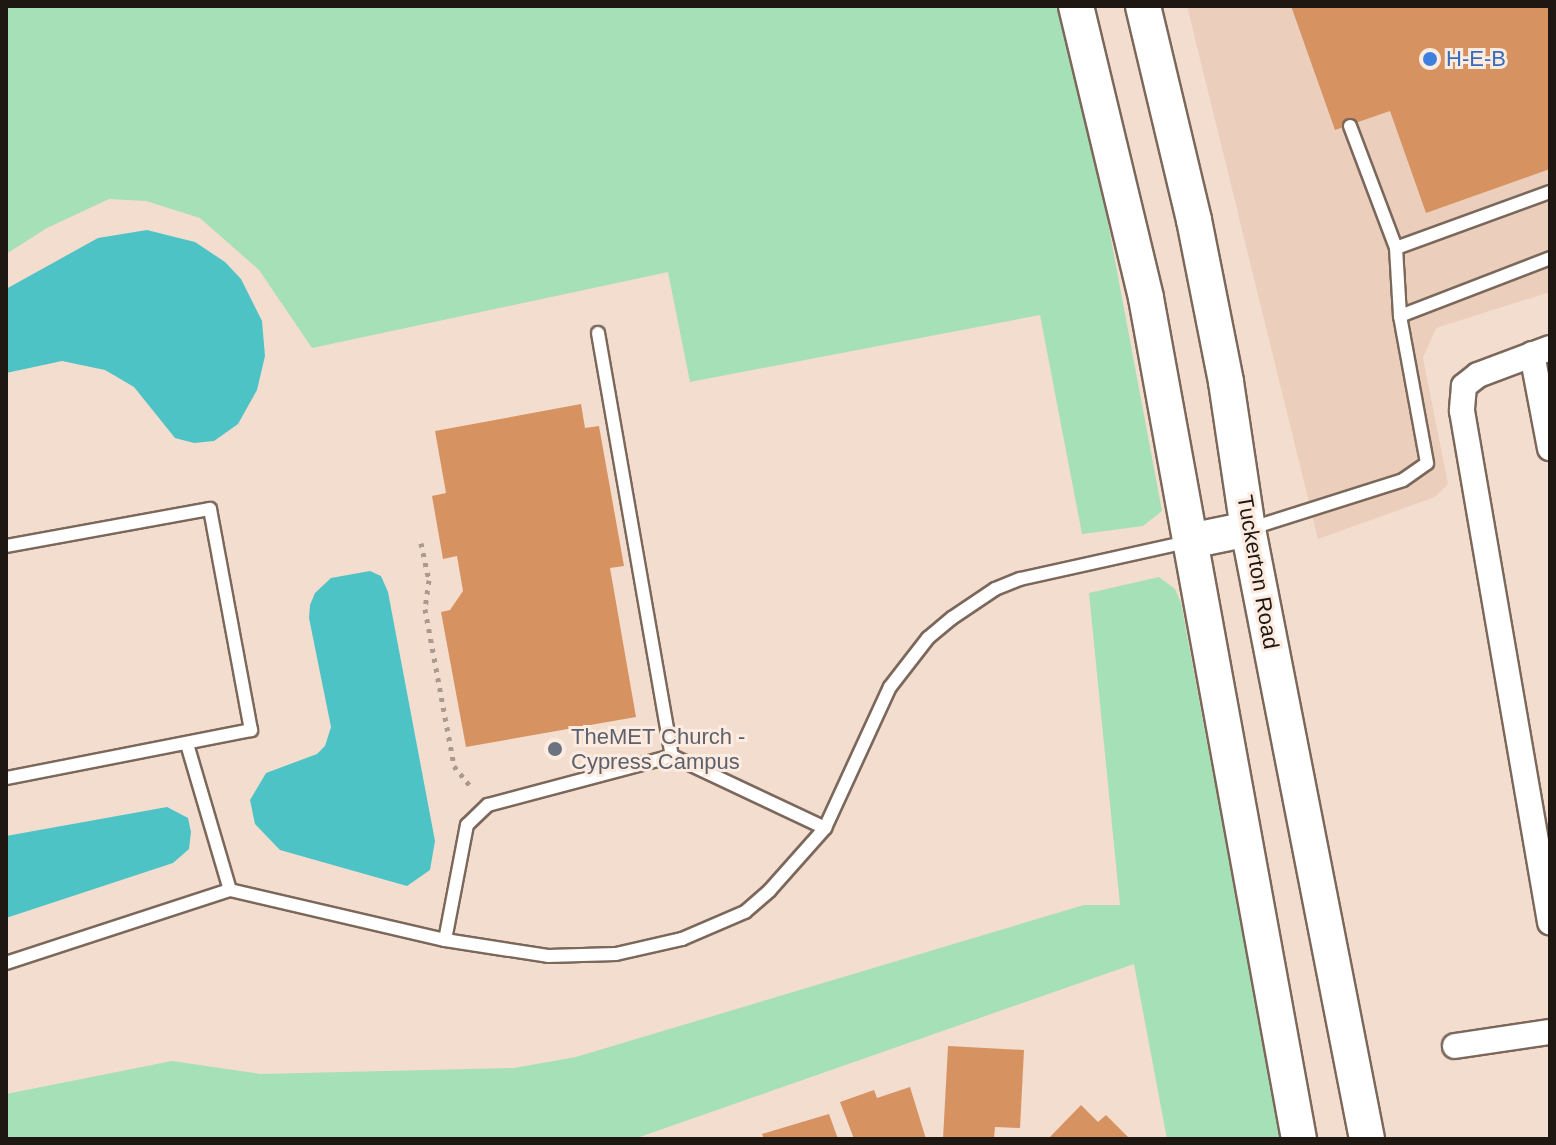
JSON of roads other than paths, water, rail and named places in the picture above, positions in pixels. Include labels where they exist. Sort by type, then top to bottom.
[{"type":"main road","points":[[1076,6],[1146,298],[1299,1139]]},
{"type":"main road","name":"Tuckerton Road","points":[[1143,6],[1194,220],[1226,382],[1248,529],[1367,1139]]},
{"type":"main road","points":[[1190,541],[1248,529]]},
{"type":"street","points":[[1550,448],[1541,351],[1478,375],[1464,386],[1462,411],[1547,886],[1550,922]]},
{"type":"street","points":[[1455,1046],[1550,1032]]},
{"type":"lane","points":[[1248,529],[1403,480],[1427,463],[1400,316],[1396,248],[1350,126]]},
{"type":"lane","points":[[1396,248],[1550,192]]},
{"type":"lane","points":[[1400,316],[1550,258]]},
{"type":"lane","points":[[598,333],[672,756]]},
{"type":"lane","points":[[6,546],[210,509],[251,730],[6,778]]},
{"type":"lane","points":[[6,963],[230,890],[445,940],[548,956],[616,954],[682,939],[745,912],[770,890],[825,828],[890,687],[928,638],[952,618],[995,589],[1020,579],[1190,541]]},
{"type":"lane","points":[[187,744],[230,890]]},
{"type":"lane","points":[[445,940],[467,825],[488,805],[672,756],[825,828]]},
{"type":"water","points":[[147,230],[195,242],[225,262],[241,279],[262,321],[265,356],[257,390],[238,424],[214,441],[194,443],[175,438],[134,387],[105,370],[62,361],[6,373],[6,289],[98,238]]},
{"type":"water","points":[[370,571],[381,576],[388,592],[435,841],[430,870],[407,886],[280,850],[255,824],[250,800],[266,773],[317,754],[325,746],[331,727],[309,618],[310,605],[315,593],[331,578]]},
{"type":"water","points":[[167,807],[188,818],[191,832],[189,849],[173,863],[6,918],[6,836]]},
{"type":"place","name":"H-E-B","points":[[1430,59]]},
{"type":"place","name":"TheMET Church - Cypress Campus","points":[[555,749]]}]
